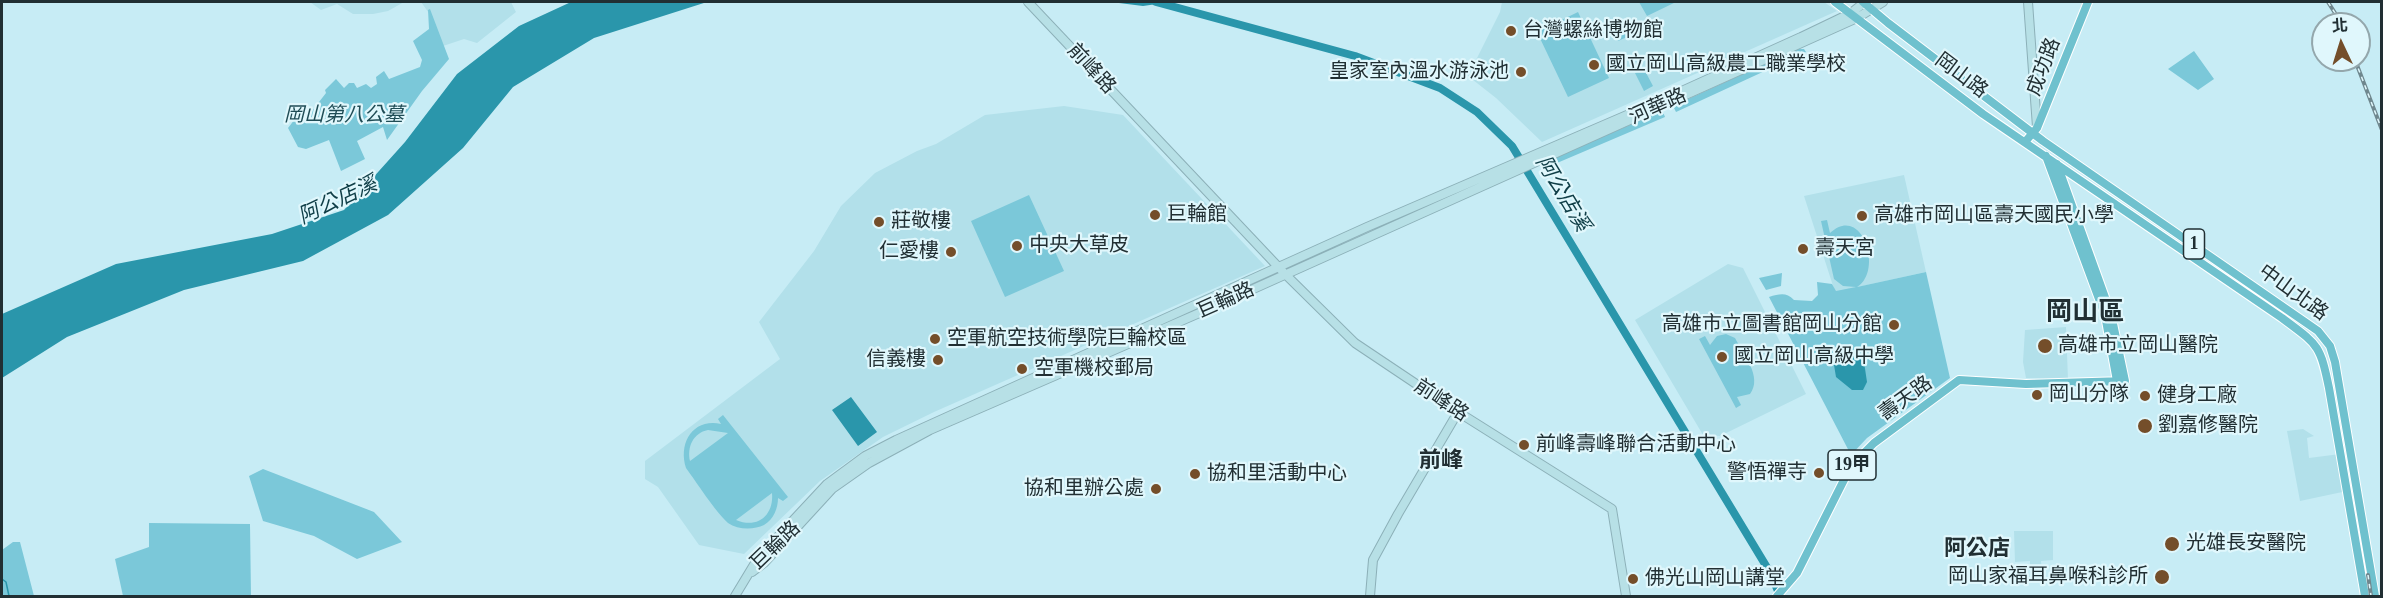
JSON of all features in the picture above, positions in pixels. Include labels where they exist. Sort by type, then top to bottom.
[{"type":"main road","name":"岡山路","points":[[1835,2],[1983,114],[2047,158]]},
{"type":"main road","name":"1","points":[[1864,2],[1871,9]]},
{"type":"main road","name":"成功路","points":[[2025,142],[2036,131],[2088,2]]},
{"type":"main road","name":"岡山路","points":[[1871,9],[2036,131],[2043,141],[2053,148]]},
{"type":"main road","points":[[2043,141],[2047,158],[2104,315],[2121,381]]},
{"type":"main road","points":[[2053,148],[2110,314],[2121,381]]},
{"type":"main road","name":"中山北路","points":[[2053,148],[2277,301],[2324,336],[2335,362],[2375,597]]},
{"type":"main road","name":"中山北路","points":[[2047,158],[2282,318],[2310,339],[2319,349],[2329,388],[2365,597]]},
{"type":"main road","name":"壽天路","points":[[1777,597],[1797,573],[1851,466],[1874,443],[1959,380],[2026,384],[2121,381]]},
{"type":"street","name":"前峰路","points":[[1028,2],[1278,267],[1355,343],[1458,412],[1612,509],[1626,597]]},
{"type":"street","name":"河華路","points":[[1854,16],[1864,2]]},
{"type":"street","name":"河華路","points":[[1504,171],[1883,2]]},
{"type":"street","points":[[2028,2],[2036,131]]},
{"type":"street","points":[[1278,267],[1504,171]]},
{"type":"street","points":[[1285,274],[1504,171]]},
{"type":"street","name":"巨輪路","points":[[748,575],[758,558],[827,484],[865,456],[927,425],[1278,267]]},
{"type":"street","name":"巨輪路","points":[[748,575],[764,563],[832,489],[869,463],[930,430],[1285,274]]},
{"type":"street","points":[[1370,597],[1373,560],[1458,412]]},
{"type":"street","points":[[735,597],[748,575]]},
{"type":"shaded area","points":[[310,2],[404,2],[388,11],[353,14],[337,4],[321,10]]},
{"type":"shaded area","points":[[421,2],[511,2],[516,12],[477,43],[464,39],[443,46],[431,16]]},
{"type":"shaded area","name":"阿公店溪","points":[[571,2],[707,2],[594,38],[513,87],[463,148],[388,215],[303,261],[184,290],[67,337],[2,378],[2,314],[116,264],[272,234],[344,210],[405,142],[457,74],[519,26]]},
{"type":"shaded area","points":[[1111,2],[1160,2],[1164,3],[1143,6]]},
{"type":"shaded area","name":"國立岡山高級農工職業學校","points":[[1502,2],[1824,2],[1837,11],[1542,142],[1496,98],[1468,76],[1500,12]]},
{"type":"shaded area","name":"空軍航空技術學院巨輪校區","points":[[1064,106],[1123,115],[1265,266],[934,412],[883,437],[820,481],[744,554],[699,545],[658,487],[645,479],[645,461],[780,359],[759,322],[814,251],[841,206],[875,173],[917,151],[936,144],[985,115]]},
{"type":"shaded area","name":"高雄市岡山區壽天國民小學","points":[[1904,175],[1926,272],[1835,292],[1804,196]]},
{"type":"shaded area","name":"國立岡山高級中學","points":[[1728,264],[1743,268],[1806,394],[1720,436],[1703,435],[1635,320]]},
{"type":"shaded area","name":"高雄市立岡山醫院","points":[[2066,327],[2068,380],[2026,378],[2023,362],[2025,330]]},
{"type":"shaded area","points":[[1837,353],[1853,353],[1864,362],[1867,382],[1863,390],[1852,390],[1836,377],[1834,365]]},
{"type":"shaded area","points":[[851,397],[877,432],[858,446],[832,410]]},
{"type":"shaded area","points":[[2303,429],[2314,436],[2307,438],[2309,458],[2340,454],[2347,491],[2300,501],[2287,431]]},
{"type":"shaded area","points":[[2014,531],[2053,531],[2053,560],[2041,561],[2042,573],[2030,575],[2030,561],[2015,562]]},
{"type":"green space","points":[[1639,2],[1676,2],[1647,16]]},
{"type":"green space","name":"岡山第八公墓","points":[[430,9],[449,59],[422,91],[387,140],[383,127],[357,141],[365,159],[341,171],[329,140],[306,149],[298,147],[288,128],[305,106],[312,111],[326,93],[325,90],[336,79],[344,88],[349,83],[354,83],[357,88],[366,84],[371,88],[377,84],[376,77],[384,71],[389,79],[420,67],[422,60],[413,41],[429,29],[428,10]]},
{"type":"green space","points":[[1578,12],[1609,78],[1568,97],[1537,32]]},
{"type":"green space","points":[[1619,20],[1627,37],[1618,41],[1610,24]]},
{"type":"green space","points":[[1798,49],[1804,49],[1806,52],[1676,112],[1674,108],[1675,105]]},
{"type":"green space","points":[[2194,51],[2214,79],[2198,90],[2168,69]]},
{"type":"green space","points":[[1644,69],[1653,86],[1644,91],[1635,73]]},
{"type":"green space","points":[[1663,112],[1665,117],[1550,166],[1546,161]]},
{"type":"green space","name":"中央大草皮","points":[[1029,195],[1064,271],[1005,297],[971,221]]},
{"type":"green space","points":[[1827,220],[1830,233],[1841,226],[1852,227],[1860,233],[1866,243],[1869,268],[1865,279],[1857,287],[1926,272],[1950,378],[1867,438],[1851,455],[1769,297],[1783,294],[1794,300],[1812,301],[1818,295],[1817,282],[1832,284],[1836,291],[1856,287],[1843,286],[1834,279],[1821,221]]},
{"type":"green space","points":[[1782,273],[1781,286],[1766,290],[1759,278]]},
{"type":"green space","points":[[1726,334],[1735,338],[1750,366],[1754,380],[1750,394],[1737,397],[1741,405],[1736,408],[1699,339],[1705,336],[1710,345],[1717,336]]},
{"type":"green space","points":[[723,415],[788,497],[783,501],[778,498],[775,513],[764,525],[746,528],[728,523],[686,468],[684,450],[690,434],[703,425],[721,424],[718,419]],"holes":[[[708,430],[728,433],[690,461],[689,451],[692,441],[698,434]],[[772,493],[770,508],[763,518],[751,523],[736,520]]]},
{"type":"green space","points":[[263,469],[374,512],[402,542],[357,559],[314,536],[263,521],[249,476]]},
{"type":"green space","points":[[149,523],[250,524],[251,596],[123,596],[115,559],[149,547]]},
{"type":"green space","points":[[13,542],[20,542],[34,596],[2,596],[2,550]]},
{"type":"waterway","name":"阿公店溪","points":[[1156,2],[1355,56],[1440,88],[1477,112],[1512,146],[1771,574],[1780,596]]},
{"type":"waterway","points":[[2,579],[6,582],[9,596]]},
{"type":"railway","points":[[2328,2],[2334,12]]},
{"type":"railway","points":[[2360,72],[2382,130]]},
{"type":"railway","points":[[2368,575],[2371,596]]},
{"type":"place","name":"台灣螺絲博物館","points":[[1511,31]]},
{"type":"place","name":"國立岡山高級農工職業學校","points":[[1594,65]]},
{"type":"place","name":"皇家室內溫水游泳池","points":[[1521,72]]},
{"type":"place","name":"巨輪館","points":[[1155,215]]},
{"type":"place","name":"高雄市岡山區壽天國民小學","points":[[1862,216]]},
{"type":"place","name":"莊敬樓","points":[[879,222]]},
{"type":"place","name":"中央大草皮","points":[[1017,246]]},
{"type":"place","name":"壽天宮","points":[[1803,249]]},
{"type":"place","name":"仁愛樓","points":[[951,252]]},
{"type":"place","name":"高雄市立圖書館岡山分館","points":[[1894,325]]},
{"type":"place","name":"空軍航空技術學院巨輪校區","points":[[935,339]]},
{"type":"place","name":"高雄市立岡山醫院","points":[[2045,346]]},
{"type":"place","name":"國立岡山高級中學","points":[[1722,357]]},
{"type":"place","name":"信義樓","points":[[938,360]]},
{"type":"place","name":"空軍機校郵局","points":[[1022,369]]},
{"type":"place","name":"岡山分隊","points":[[2037,395]]},
{"type":"place","name":"健身工廠","points":[[2145,396]]},
{"type":"place","name":"劉嘉修醫院","points":[[2145,426]]},
{"type":"place","name":"前峰壽峰聯合活動中心","points":[[1524,445]]},
{"type":"place","name":"警悟禪寺","points":[[1819,473]]},
{"type":"place","name":"協和里活動中心","points":[[1195,474]]},
{"type":"place","name":"協和里辦公處","points":[[1156,489]]},
{"type":"place","name":"光雄長安醫院","points":[[2172,544]]},
{"type":"place","name":"岡山家福耳鼻喉科診所","points":[[2162,577]]},
{"type":"place","name":"佛光山岡山講堂","points":[[1633,579]]},
{"type":"district","name":"岡山區","points":[[2085,313]]},
{"type":"district","name":"前峰","points":[[1441,461]]},
{"type":"district","name":"阿公店","points":[[1977,549]]}]
